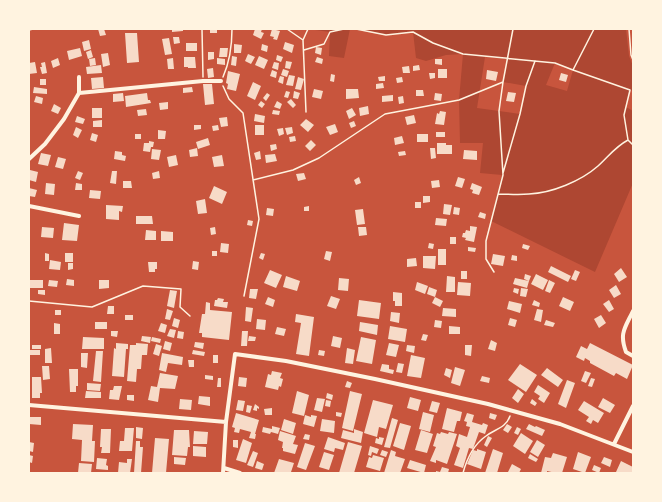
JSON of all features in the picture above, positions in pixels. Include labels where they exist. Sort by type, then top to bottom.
[{"type":"street","points":[[29,159],[45,144],[64,119],[79,93],[79,77]]},
{"type":"street","points":[[79,93],[203,81],[221,81]]},
{"type":"street","points":[[29,206],[79,216]]},
{"type":"street","points":[[633,310],[623,332],[622,341],[626,352],[633,356]]},
{"type":"street","points":[[223,473],[226,422],[235,354],[286,361],[488,404],[560,424],[633,452]]},
{"type":"street","points":[[29,405],[226,422]]},
{"type":"street","points":[[614,444],[633,406]]},
{"type":"street","points":[[224,468],[240,473]]},
{"type":"path","points":[[29,30],[33,29]]},
{"type":"path","points":[[202,29],[203,81]]},
{"type":"path","points":[[232,29],[232,45],[227,66],[221,81],[229,99],[243,112],[259,219],[244,296]]},
{"type":"path","points":[[287,29],[304,40]]},
{"type":"path","points":[[306,112],[304,40],[308,29]]},
{"type":"path","points":[[304,50],[324,44],[330,32],[344,29]]},
{"type":"path","points":[[356,29],[386,35],[413,32],[433,43],[463,54],[555,63],[630,90],[624,115],[628,140],[633,145]]},
{"type":"path","points":[[503,175],[499,111],[502,82],[513,29]]},
{"type":"path","points":[[573,70],[594,29]]},
{"type":"path","points":[[629,29],[631,55],[633,60]]},
{"type":"path","points":[[494,272],[486,259],[486,241],[526,86],[535,61]]},
{"type":"path","points":[[253,180],[294,170],[319,158],[385,114],[459,100],[502,82]]},
{"type":"path","points":[[498,194],[530,194],[556,189],[580,179],[598,166],[618,145],[628,140]]},
{"type":"path","points":[[29,301],[92,307],[143,286],[181,289],[180,307],[190,316]]},
{"type":"path","points":[[463,473],[468,455],[477,443],[508,423],[512,411]]},
{"type":"shaded area","points":[[308,29],[350,29],[344,58],[329,56],[330,32]]},
{"type":"shaded area","points":[[356,29],[626,29],[629,56],[633,66],[633,91],[630,90],[626,107],[633,111],[633,183],[595,272],[491,221],[502,175],[480,173],[483,143],[460,143],[459,100],[463,54],[446,55],[426,61],[416,58],[413,32],[386,35]],"holes":[[[485,57],[507,59],[503,82],[526,86],[520,114],[477,108]],[[555,63],[573,70],[567,91],[546,85]]]},
{"type":"building","points":[[98,29],[104,29],[106,35],[100,36]]},
{"type":"building","points":[[172,29],[183,29],[183,31],[172,32]]},
{"type":"building","points":[[210,29],[217,29],[217,33],[210,33]]},
{"type":"building","points":[[255,29],[262,29],[261,32],[264,33],[261,39],[253,35]]},
{"type":"building","points":[[272,29],[280,31],[277,40],[270,36]]},
{"type":"building","points":[[125,33],[137,33],[139,62],[127,63]]},
{"type":"building","points":[[173,37],[179,37],[180,43],[174,44]]},
{"type":"building","points":[[169,38],[172,54],[165,55],[162,39]]},
{"type":"building","points":[[89,40],[91,49],[84,51],[82,42]]},
{"type":"building","points":[[285,42],[294,45],[292,53],[283,49]]},
{"type":"building","points":[[186,43],[197,43],[197,51],[186,51]]},
{"type":"building","points":[[234,44],[242,45],[241,53],[234,53]]},
{"type":"building","points":[[262,44],[268,46],[267,52],[261,50]]},
{"type":"building","points":[[316,47],[322,48],[321,55],[315,53]]},
{"type":"building","points":[[80,48],[82,56],[69,60],[67,51]]},
{"type":"building","points":[[220,48],[228,48],[227,57],[219,57]]},
{"type":"building","points":[[91,50],[93,57],[88,59],[86,52]]},
{"type":"building","points":[[208,52],[214,52],[214,59],[208,60]]},
{"type":"building","points":[[108,53],[110,65],[103,67],[101,54]]},
{"type":"building","points":[[248,54],[255,57],[251,64],[245,61]]},
{"type":"building","points":[[277,55],[283,57],[281,62],[276,60]]},
{"type":"building","points":[[232,56],[237,57],[236,66],[231,65]]},
{"type":"building","points":[[259,56],[268,60],[264,69],[255,65]]},
{"type":"building","points":[[184,57],[195,57],[196,68],[184,67]]},
{"type":"building","points":[[317,57],[323,59],[322,64],[315,62]]},
{"type":"building","points":[[58,58],[60,65],[53,68],[51,61]]},
{"type":"building","points":[[95,58],[96,65],[90,66],[89,59]]},
{"type":"building","points":[[173,58],[174,69],[168,69],[167,59]]},
{"type":"building","points":[[217,58],[225,59],[225,65],[217,64]]},
{"type":"building","points":[[435,59],[442,59],[442,65],[435,64]]},
{"type":"building","points":[[286,61],[292,62],[290,69],[285,68]]},
{"type":"building","points":[[35,62],[37,73],[29,74],[29,63]]},
{"type":"building","points":[[45,62],[47,73],[42,74],[40,67],[42,67],[41,63]]},
{"type":"building","points":[[274,62],[279,63],[278,70],[272,68]]},
{"type":"building","points":[[101,65],[102,73],[87,74],[86,67]]},
{"type":"building","points":[[419,65],[420,70],[413,71],[413,66]]},
{"type":"building","points":[[409,66],[410,73],[403,73],[402,67]]},
{"type":"building","points":[[213,68],[214,77],[208,78],[207,69]]},
{"type":"building","points":[[283,69],[289,71],[287,77],[281,75]]},
{"type":"building","points":[[438,69],[447,69],[447,78],[438,78]]},
{"type":"building","points":[[272,70],[277,72],[276,78],[270,76]]},
{"type":"building","points":[[487,70],[498,72],[496,81],[486,79]]},
{"type":"building","points":[[228,71],[240,74],[236,91],[227,89],[228,84],[226,83]]},
{"type":"building","points":[[429,73],[435,73],[435,78],[430,79]]},
{"type":"building","points":[[561,73],[568,75],[566,82],[559,80]]},
{"type":"building","points":[[331,74],[335,75],[334,82],[330,81]]},
{"type":"building","points":[[289,75],[295,76],[293,86],[286,85]]},
{"type":"building","points":[[280,76],[284,77],[283,84],[278,82]]},
{"type":"building","points":[[385,76],[385,81],[379,81],[378,77]]},
{"type":"building","points":[[103,77],[104,88],[92,89],[91,78]]},
{"type":"building","points":[[298,77],[304,79],[301,90],[295,89]]},
{"type":"building","points":[[402,77],[403,82],[397,83],[396,78]]},
{"type":"building","points":[[40,79],[46,79],[46,85],[40,85]]},
{"type":"building","points":[[253,82],[261,86],[255,100],[247,96]]},
{"type":"building","points":[[383,83],[384,88],[376,89],[376,84]]},
{"type":"building","points":[[203,84],[212,84],[214,104],[205,105]]},
{"type":"building","points":[[34,87],[47,89],[47,94],[33,93]]},
{"type":"building","points":[[192,87],[193,92],[183,93],[183,88]]},
{"type":"building","points":[[314,89],[323,91],[321,99],[312,97]]},
{"type":"building","points":[[346,89],[358,89],[359,98],[346,99]]},
{"type":"building","points":[[416,90],[423,90],[424,96],[416,96]]},
{"type":"building","points":[[286,91],[290,92],[288,98],[284,97]]},
{"type":"building","points":[[294,91],[300,93],[298,99],[293,98]]},
{"type":"building","points":[[508,92],[516,93],[514,102],[506,101]]},
{"type":"building","points":[[123,93],[124,101],[113,102],[113,94]]},
{"type":"building","points":[[147,93],[148,100],[150,100],[151,103],[126,107],[125,96]]},
{"type":"building","points":[[267,93],[270,95],[266,101],[263,98]]},
{"type":"building","points":[[435,93],[442,94],[441,101],[434,100]]},
{"type":"building","points":[[393,95],[393,101],[382,102],[382,96]]},
{"type":"building","points":[[36,96],[43,98],[42,104],[34,102]]},
{"type":"building","points":[[403,96],[404,103],[399,104],[398,97]]},
{"type":"building","points":[[291,99],[296,105],[293,108],[287,102]]},
{"type":"building","points":[[261,101],[265,104],[262,108],[258,105]]},
{"type":"building","points":[[277,101],[282,104],[280,109],[274,107]]},
{"type":"building","points":[[168,102],[168,109],[160,110],[159,103]]},
{"type":"building","points":[[54,104],[61,108],[58,114],[51,111]]},
{"type":"building","points":[[368,106],[369,114],[360,116],[359,108]]},
{"type":"building","points":[[92,108],[102,108],[102,118],[92,118]]},
{"type":"building","points":[[352,108],[356,115],[349,119],[346,111]]},
{"type":"building","points":[[146,109],[147,115],[138,116],[137,110]]},
{"type":"building","points":[[273,110],[280,111],[279,115],[272,114]]},
{"type":"building","points":[[440,111],[446,112],[444,125],[435,124],[437,113],[439,114]]},
{"type":"building","points":[[255,114],[265,116],[264,123],[254,121]]},
{"type":"building","points":[[414,115],[416,123],[407,125],[405,117]]},
{"type":"building","points":[[77,116],[85,119],[83,124],[75,122]]},
{"type":"building","points":[[227,117],[228,126],[221,127],[219,118]]},
{"type":"building","points":[[306,119],[314,125],[308,132],[300,125]]},
{"type":"building","points":[[102,120],[102,127],[93,127],[93,121]]},
{"type":"building","points":[[354,121],[356,126],[351,128],[349,123]]},
{"type":"building","points":[[335,124],[338,132],[330,135],[326,127]]},
{"type":"building","points":[[194,125],[201,125],[201,129],[194,130]]},
{"type":"building","points":[[218,125],[219,130],[213,131],[212,126]]},
{"type":"building","points":[[255,125],[264,125],[264,135],[255,135]]},
{"type":"building","points":[[76,127],[82,130],[78,138],[73,135]]},
{"type":"building","points":[[292,127],[293,133],[287,135],[285,128]]},
{"type":"building","points":[[283,128],[284,134],[279,136],[277,129]]},
{"type":"building","points":[[158,130],[166,131],[165,139],[158,139]]},
{"type":"building","points":[[436,132],[445,132],[445,137],[436,137]]},
{"type":"building","points":[[92,133],[98,135],[96,142],[90,140]]},
{"type":"building","points":[[135,134],[141,134],[141,139],[135,139]]},
{"type":"building","points":[[417,134],[428,134],[428,142],[417,142]]},
{"type":"building","points":[[295,136],[296,141],[290,142],[289,137]]},
{"type":"building","points":[[402,136],[404,143],[395,145],[394,138]]},
{"type":"building","points":[[208,138],[210,145],[198,149],[196,142]]},
{"type":"building","points":[[311,140],[316,145],[310,151],[305,146]]},
{"type":"building","points":[[149,141],[154,142],[150,152],[143,151],[144,143],[149,143]]},
{"type":"building","points":[[437,143],[452,145],[452,154],[437,154]]},
{"type":"building","points":[[276,144],[277,149],[271,151],[270,145]]},
{"type":"building","points":[[197,148],[198,156],[190,157],[189,150]]},
{"type":"building","points":[[430,148],[435,148],[436,158],[431,159]]},
{"type":"building","points":[[152,149],[161,150],[159,160],[151,159]]},
{"type":"building","points":[[464,150],[477,151],[477,160],[463,159]]},
{"type":"building","points":[[115,151],[122,152],[122,155],[126,156],[125,161],[114,159]]},
{"type":"building","points":[[260,151],[261,159],[256,160],[254,153]]},
{"type":"building","points":[[405,151],[406,155],[399,156],[398,152]]},
{"type":"building","points":[[41,153],[51,155],[48,166],[38,164]]},
{"type":"building","points":[[275,154],[277,161],[266,163],[265,155]]},
{"type":"building","points":[[176,155],[178,165],[169,167],[167,157]]},
{"type":"building","points":[[222,155],[224,166],[214,167],[212,157]]},
{"type":"building","points":[[58,157],[66,159],[63,169],[55,167]]},
{"type":"building","points":[[30,170],[38,172],[36,182],[29,180]]},
{"type":"building","points":[[78,171],[83,173],[80,180],[75,178]]},
{"type":"building","points":[[112,171],[117,171],[116,184],[110,183]]},
{"type":"building","points":[[159,171],[160,178],[153,179],[152,173]]},
{"type":"building","points":[[304,173],[306,179],[298,181],[296,174]]},
{"type":"building","points":[[359,177],[361,183],[356,185],[354,180]]},
{"type":"building","points":[[458,177],[465,179],[462,188],[455,186]]},
{"type":"building","points":[[439,180],[440,187],[432,188],[431,181]]},
{"type":"building","points":[[123,181],[131,181],[132,188],[123,188]]},
{"type":"building","points":[[46,183],[55,184],[54,195],[45,194]]},
{"type":"building","points":[[76,183],[82,184],[82,190],[75,190]]},
{"type":"building","points":[[472,183],[482,187],[479,195],[472,193],[473,190],[470,189]]},
{"type":"building","points":[[214,186],[227,192],[222,204],[209,198]]},
{"type":"building","points":[[29,188],[37,190],[35,197],[29,196]]},
{"type":"building","points":[[90,190],[101,191],[100,199],[89,198]]},
{"type":"building","points":[[423,196],[430,196],[430,202],[423,203]]},
{"type":"building","points":[[205,199],[207,213],[198,214],[196,201]]},
{"type":"building","points":[[415,202],[421,202],[421,208],[415,208]]},
{"type":"building","points":[[444,204],[452,205],[450,215],[443,214]]},
{"type":"building","points":[[106,205],[123,206],[122,212],[119,211],[119,220],[106,219]]},
{"type":"building","points":[[309,206],[309,211],[304,211],[304,207]]},
{"type":"building","points":[[454,207],[460,208],[459,215],[453,214]]},
{"type":"building","points":[[267,208],[274,209],[273,216],[266,215]]},
{"type":"building","points":[[363,209],[365,224],[357,225],[355,210]]},
{"type":"building","points":[[480,212],[486,214],[485,219],[478,217]]},
{"type":"building","points":[[136,216],[152,216],[153,224],[136,224]]},
{"type":"building","points":[[436,218],[447,219],[446,226],[435,225]]},
{"type":"building","points":[[248,220],[253,221],[252,226],[247,225]]},
{"type":"building","points":[[64,223],[79,225],[77,241],[62,240]]},
{"type":"building","points":[[470,226],[477,227],[474,242],[465,240],[466,238],[462,237],[466,230],[470,231]]},
{"type":"building","points":[[42,227],[54,228],[53,238],[41,237]]},
{"type":"building","points":[[215,227],[216,234],[211,235],[210,228]]},
{"type":"building","points":[[358,227],[366,227],[367,235],[359,236]]},
{"type":"building","points":[[146,230],[156,231],[156,240],[145,240]]},
{"type":"building","points":[[161,231],[173,232],[173,241],[161,241]]},
{"type":"building","points":[[450,237],[456,237],[456,244],[450,244]]},
{"type":"building","points":[[221,243],[229,244],[228,253],[220,252]]},
{"type":"building","points":[[429,243],[434,244],[433,249],[428,248]]},
{"type":"building","points":[[523,244],[530,246],[528,250],[522,248]]},
{"type":"building","points":[[468,247],[476,248],[475,252],[468,251]]},
{"type":"building","points":[[438,249],[446,249],[446,265],[438,265]]},
{"type":"building","points":[[212,251],[217,251],[217,256],[212,256]]},
{"type":"building","points":[[326,251],[332,252],[330,261],[324,259]]},
{"type":"building","points":[[45,253],[49,254],[49,261],[45,261]]},
{"type":"building","points":[[65,253],[73,253],[73,262],[65,262]]},
{"type":"building","points":[[261,253],[265,254],[263,260],[259,258]]},
{"type":"building","points":[[493,254],[505,256],[503,266],[491,264]]},
{"type":"building","points":[[512,255],[517,256],[517,261],[511,260]]},
{"type":"building","points":[[423,256],[436,256],[435,269],[423,268]]},
{"type":"building","points":[[416,258],[417,266],[407,267],[407,259]]},
{"type":"building","points":[[50,260],[61,262],[60,270],[49,269]]},
{"type":"building","points":[[193,261],[199,262],[198,270],[192,269]]},
{"type":"building","points":[[148,262],[157,262],[157,269],[155,269],[155,272],[149,272]]},
{"type":"building","points":[[68,263],[73,263],[73,269],[68,270]]},
{"type":"building","points":[[551,266],[571,276],[568,282],[548,272]]},
{"type":"building","points":[[621,268],[627,277],[619,282],[614,274]]},
{"type":"building","points":[[270,270],[282,275],[276,288],[264,283]]},
{"type":"building","points":[[575,270],[580,272],[576,281],[571,279]]},
{"type":"building","points":[[461,271],[467,271],[467,279],[461,279]]},
{"type":"building","points":[[525,274],[531,276],[529,281],[524,279]]},
{"type":"building","points":[[536,274],[548,280],[543,290],[531,284]]},
{"type":"building","points":[[286,276],[300,281],[297,291],[283,287]]},
{"type":"building","points":[[447,276],[455,277],[455,292],[446,292]]},
{"type":"building","points":[[339,278],[349,279],[348,291],[338,290]]},
{"type":"building","points":[[515,278],[529,281],[527,288],[513,284]]},
{"type":"building","points":[[67,279],[74,280],[74,286],[66,285]]},
{"type":"building","points":[[29,280],[43,280],[43,288],[29,288]]},
{"type":"building","points":[[49,280],[58,281],[57,287],[48,286]]},
{"type":"building","points":[[99,280],[109,280],[109,288],[99,289]]},
{"type":"building","points":[[549,280],[555,283],[550,293],[545,291]]},
{"type":"building","points":[[417,282],[428,286],[425,294],[415,290]]},
{"type":"building","points":[[458,282],[471,283],[470,296],[457,295]]},
{"type":"building","points":[[616,285],[621,294],[614,298],[609,290]]},
{"type":"building","points":[[429,287],[437,290],[435,297],[427,294]]},
{"type":"building","points":[[514,288],[519,289],[518,294],[513,292]]},
{"type":"building","points":[[521,288],[528,289],[526,297],[520,296]]},
{"type":"building","points":[[250,289],[258,289],[256,299],[249,298]]},
{"type":"building","points":[[38,290],[45,290],[45,295],[38,294]]},
{"type":"building","points":[[170,290],[177,291],[174,308],[167,306]]},
{"type":"building","points":[[393,292],[402,293],[402,306],[395,306],[395,301],[393,301]]},
{"type":"building","points":[[331,296],[340,299],[336,309],[327,306]]},
{"type":"building","points":[[268,297],[275,300],[273,307],[265,304]]},
{"type":"building","points":[[435,297],[443,301],[440,307],[432,303]]},
{"type":"building","points":[[563,297],[574,302],[570,311],[559,306]]},
{"type":"building","points":[[218,298],[224,299],[223,302],[228,302],[227,308],[214,306],[215,300]]},
{"type":"building","points":[[359,300],[381,303],[379,319],[357,316]]},
{"type":"building","points":[[534,300],[540,303],[539,307],[532,305]]},
{"type":"building","points":[[609,300],[614,309],[609,312],[603,304]]},
{"type":"building","points":[[509,301],[522,304],[520,313],[507,309]]},
{"type":"building","points":[[206,302],[210,303],[210,310],[232,312],[229,340],[202,337],[202,333],[199,333],[202,314],[205,314]]},
{"type":"building","points":[[108,306],[114,306],[114,314],[107,314]]},
{"type":"building","points":[[246,307],[253,308],[251,322],[245,321]]},
{"type":"building","points":[[443,308],[456,309],[456,317],[442,316]]},
{"type":"building","points":[[167,309],[173,311],[170,320],[165,319]]},
{"type":"building","points":[[537,309],[543,310],[541,322],[534,320]]},
{"type":"building","points":[[55,310],[61,310],[61,315],[55,315]]},
{"type":"building","points":[[391,312],[400,313],[399,323],[390,321]]},
{"type":"building","points":[[296,314],[314,317],[309,356],[296,354],[301,323],[295,322]]},
{"type":"building","points":[[125,315],[133,315],[133,320],[125,320]]},
{"type":"building","points":[[601,315],[606,323],[599,328],[594,319]]},
{"type":"building","points":[[174,318],[180,320],[178,328],[172,326]]},
{"type":"building","points":[[510,318],[517,320],[515,327],[508,325]]},
{"type":"building","points":[[257,319],[266,320],[265,330],[256,329]]},
{"type":"building","points":[[435,320],[442,321],[441,328],[434,327]]},
{"type":"building","points":[[546,320],[555,323],[553,327],[544,325]]},
{"type":"building","points":[[95,322],[107,322],[107,329],[95,329]]},
{"type":"building","points":[[360,322],[378,325],[377,335],[359,331]]},
{"type":"building","points":[[54,323],[60,324],[60,334],[54,334]]},
{"type":"building","points":[[161,323],[167,325],[165,333],[158,331]]},
{"type":"building","points":[[390,326],[407,329],[405,342],[388,339]]},
{"type":"building","points":[[449,326],[460,327],[460,334],[449,334]]},
{"type":"building","points":[[277,327],[286,329],[284,336],[275,334]]},
{"type":"building","points":[[170,329],[176,330],[174,338],[167,336]]},
{"type":"building","points":[[111,331],[118,331],[117,337],[111,336]]},
{"type":"building","points":[[178,331],[184,332],[183,339],[177,338]]},
{"type":"building","points":[[242,331],[248,331],[247,346],[241,346]]},
{"type":"building","points":[[423,334],[428,335],[426,341],[421,340]]},
{"type":"building","points":[[142,336],[151,337],[150,343],[141,341]]},
{"type":"building","points":[[249,336],[256,337],[255,341],[248,341]]},
{"type":"building","points":[[333,336],[342,338],[340,348],[331,346]]},
{"type":"building","points":[[83,337],[104,338],[104,349],[82,349]]},
{"type":"building","points":[[152,337],[161,339],[160,343],[151,341]]},
{"type":"building","points":[[361,337],[376,340],[372,364],[356,361]]},
{"type":"building","points":[[491,340],[497,343],[495,351],[488,349]]},
{"type":"building","points":[[165,341],[172,343],[170,351],[163,349]]},
{"type":"building","points":[[195,342],[204,343],[203,349],[194,347]]},
{"type":"building","points":[[116,343],[128,344],[128,349],[126,349],[124,377],[112,376],[114,348],[116,349]]},
{"type":"building","points":[[136,343],[148,344],[147,355],[142,355],[141,369],[137,369],[136,382],[127,381],[130,345],[136,345]]},
{"type":"building","points":[[389,343],[399,345],[396,357],[386,355]]},
{"type":"building","points":[[590,343],[633,365],[627,379],[616,373],[614,376],[590,363],[590,361],[585,358],[584,361],[576,357],[581,346],[587,349]]},
{"type":"building","points":[[156,344],[162,346],[159,356],[153,354]]},
{"type":"building","points":[[32,345],[41,345],[41,349],[32,349]]},
{"type":"building","points":[[407,345],[415,346],[414,353],[406,351]]},
{"type":"building","points":[[465,345],[472,345],[471,356],[465,355]]},
{"type":"building","points":[[51,348],[52,363],[45,363],[45,349]]},
{"type":"building","points":[[347,348],[355,350],[353,364],[345,363]]},
{"type":"building","points":[[30,350],[40,350],[40,355],[30,355]]},
{"type":"building","points":[[193,350],[205,352],[204,356],[192,354]]},
{"type":"building","points":[[319,350],[325,351],[324,356],[318,355]]},
{"type":"building","points":[[96,351],[103,351],[101,382],[93,381]]},
{"type":"building","points":[[81,353],[88,353],[87,368],[81,367]]},
{"type":"building","points":[[162,353],[183,357],[182,365],[168,363],[166,372],[159,370]]},
{"type":"building","points":[[213,355],[218,355],[218,363],[213,363]]},
{"type":"building","points":[[411,355],[425,358],[421,378],[407,376]]},
{"type":"building","points":[[188,360],[194,360],[194,367],[189,367]]},
{"type":"building","points":[[398,363],[404,364],[402,373],[396,372]]},
{"type":"building","points":[[382,364],[389,365],[389,369],[394,370],[393,374],[380,371]]},
{"type":"building","points":[[520,364],[537,375],[526,392],[508,380]]},
{"type":"building","points":[[42,366],[49,366],[50,379],[43,380]]},
{"type":"building","points":[[455,367],[465,370],[460,386],[451,383]]},
{"type":"building","points":[[446,368],[452,370],[450,378],[444,375]]},
{"type":"building","points":[[547,368],[563,380],[558,387],[541,375]]},
{"type":"building","points":[[69,369],[78,369],[78,386],[76,386],[76,392],[70,392]]},
{"type":"building","points":[[272,371],[282,373],[280,378],[283,379],[281,387],[279,386],[278,390],[265,387],[268,374],[271,375]]},
{"type":"building","points":[[585,371],[591,373],[586,383],[581,381]]},
{"type":"building","points":[[160,373],[178,376],[175,389],[160,388],[158,402],[148,400],[151,386],[157,387]]},
{"type":"building","points":[[205,375],[213,376],[213,380],[205,379]]},
{"type":"building","points":[[482,376],[490,378],[489,383],[480,381]]},
{"type":"building","points":[[32,377],[41,377],[42,393],[40,393],[40,398],[32,398]]},
{"type":"building","points":[[239,377],[247,378],[246,387],[238,386]]},
{"type":"building","points":[[218,378],[221,378],[221,387],[217,387]]},
{"type":"building","points":[[591,378],[595,379],[592,387],[588,386]]},
{"type":"building","points":[[567,380],[575,383],[566,408],[558,404]]},
{"type":"building","points":[[347,381],[352,383],[350,388],[345,387]]},
{"type":"building","points":[[87,383],[101,384],[100,391],[87,390]]},
{"type":"building","points":[[538,385],[550,393],[544,403],[538,399],[540,396],[534,392]]},
{"type":"building","points":[[114,386],[122,386],[119,400],[109,399],[110,390],[113,390]]},
{"type":"building","points":[[518,389],[524,394],[518,403],[512,398]]},
{"type":"building","points":[[86,391],[101,392],[101,398],[85,398]]},
{"type":"building","points":[[297,391],[309,395],[304,416],[292,413]]},
{"type":"building","points":[[350,391],[362,394],[353,431],[342,428]]},
{"type":"building","points":[[327,393],[333,395],[332,400],[326,398]]},
{"type":"building","points":[[127,395],[134,395],[134,401],[127,400]]},
{"type":"building","points":[[199,396],[210,397],[210,406],[198,404]]},
{"type":"building","points":[[410,397],[421,400],[418,411],[407,408]]},
{"type":"building","points":[[317,398],[325,399],[322,412],[314,410]]},
{"type":"building","points":[[603,398],[615,405],[610,413],[598,407]]},
{"type":"building","points":[[180,399],[192,400],[191,410],[179,409]]},
{"type":"building","points":[[532,399],[537,403],[535,406],[530,403]]},
{"type":"building","points":[[238,400],[245,401],[243,411],[236,410]]},
{"type":"building","points":[[326,400],[331,401],[330,407],[325,406]]},
{"type":"building","points":[[373,400],[393,405],[386,429],[379,427],[377,437],[364,433]]},
{"type":"building","points":[[432,401],[440,403],[437,413],[429,411]]},
{"type":"building","points":[[584,401],[604,413],[598,423],[593,420],[591,424],[586,421],[589,417],[578,410]]},
{"type":"building","points":[[255,404],[259,407],[259,409],[257,408],[257,411],[253,410]]},
{"type":"building","points":[[247,405],[252,406],[250,413],[246,412]]},
{"type":"building","points":[[272,408],[272,415],[265,415],[264,409]]},
{"type":"building","points":[[447,408],[462,412],[460,421],[457,421],[454,432],[442,429]]},
{"type":"building","points":[[336,412],[342,413],[341,417],[336,416]]},
{"type":"building","points":[[423,412],[434,415],[430,432],[419,429]]},
{"type":"building","points":[[236,413],[259,420],[255,439],[249,438],[251,432],[240,429],[239,433],[234,432],[235,428],[232,427]]},
{"type":"building","points":[[467,413],[474,415],[472,422],[488,425],[485,434],[479,432],[473,449],[469,448],[463,468],[454,465],[460,448],[456,446],[459,434],[467,437],[470,427],[466,426],[467,422],[464,421]]},
{"type":"building","points":[[490,413],[497,415],[495,420],[489,418]]},
{"type":"building","points":[[305,415],[311,417],[311,415],[317,416],[314,427],[303,424]]},
{"type":"building","points":[[29,417],[41,417],[41,425],[29,424]]},
{"type":"building","points":[[392,418],[398,420],[390,448],[384,447]]},
{"type":"building","points":[[284,419],[296,423],[293,434],[281,430]]},
{"type":"building","points":[[322,419],[335,421],[334,433],[320,431]]},
{"type":"building","points":[[400,423],[411,426],[404,450],[393,446]]},
{"type":"building","points":[[73,424],[93,425],[92,441],[95,441],[94,462],[81,461],[82,440],[72,439]]},
{"type":"building","points":[[507,424],[512,427],[508,433],[503,430]]},
{"type":"building","points":[[529,424],[545,430],[542,436],[526,429]]},
{"type":"building","points":[[272,426],[280,428],[278,434],[262,432],[263,427],[272,429]]},
{"type":"building","points":[[136,427],[143,428],[142,439],[136,438]]},
{"type":"building","points":[[517,427],[521,429],[518,435],[514,433]]},
{"type":"building","points":[[125,428],[134,428],[132,451],[119,451],[120,441],[124,441]]},
{"type":"building","points":[[101,429],[111,429],[110,453],[101,453]]},
{"type":"building","points":[[354,429],[363,432],[361,443],[341,438],[343,430],[354,433]]},
{"type":"building","points":[[174,430],[189,430],[190,447],[188,447],[187,456],[172,455]]},
{"type":"building","points":[[421,430],[433,434],[427,453],[415,450]]},
{"type":"building","points":[[194,431],[208,432],[207,444],[193,444]]},
{"type":"building","points":[[280,431],[296,436],[293,444],[298,445],[295,454],[283,451],[283,442],[278,440]]},
{"type":"building","points":[[441,432],[457,434],[447,464],[436,460],[436,463],[430,461],[436,447],[433,446],[437,433],[440,434]]},
{"type":"building","points":[[521,433],[533,441],[525,454],[513,446]]},
{"type":"building","points":[[305,434],[310,435],[309,440],[303,439]]},
{"type":"building","points":[[488,436],[492,438],[487,447],[484,445]]},
{"type":"building","points":[[328,437],[345,443],[343,450],[335,448],[334,452],[324,449]]},
{"type":"building","points":[[379,437],[384,438],[382,445],[375,443],[376,438],[379,439]]},
{"type":"building","points":[[155,438],[169,439],[166,473],[152,473]]},
{"type":"building","points":[[243,439],[252,443],[246,463],[236,460]]},
{"type":"building","points":[[233,440],[238,440],[238,448],[233,447]]},
{"type":"building","points":[[537,440],[545,445],[538,457],[530,452]]},
{"type":"building","points":[[136,441],[140,441],[140,447],[143,447],[141,473],[134,473]]},
{"type":"building","points":[[29,442],[34,443],[33,452],[29,451]]},
{"type":"building","points":[[348,442],[362,446],[354,473],[339,473]]},
{"type":"building","points":[[305,443],[315,446],[306,470],[297,467]]},
{"type":"building","points":[[193,446],[206,447],[206,457],[193,456]]},
{"type":"building","points":[[370,446],[379,449],[377,454],[372,452],[371,456],[368,455]]},
{"type":"building","points":[[477,449],[486,452],[481,469],[467,464],[473,450],[477,451]]},
{"type":"building","points":[[493,449],[503,453],[497,473],[485,473]]},
{"type":"building","points":[[382,450],[388,452],[386,457],[380,455]]},
{"type":"building","points":[[391,450],[396,452],[395,456],[405,459],[400,473],[384,473]]},
{"type":"building","points":[[253,451],[258,453],[253,467],[247,465]]},
{"type":"building","points":[[324,452],[334,455],[329,470],[319,467]]},
{"type":"building","points":[[578,452],[591,457],[585,473],[573,469]]},
{"type":"building","points":[[553,453],[567,457],[562,473],[547,471],[547,473],[541,473],[545,457],[551,458]]},
{"type":"building","points":[[530,454],[538,459],[536,462],[528,458]]},
{"type":"building","points":[[29,455],[33,456],[32,463],[29,462]]},
{"type":"building","points":[[373,455],[384,458],[380,471],[366,467],[369,457],[372,458]]},
{"type":"building","points":[[174,457],[186,458],[185,465],[174,464]]},
{"type":"building","points":[[604,457],[612,460],[610,467],[601,463]]},
{"type":"building","points":[[97,458],[107,459],[106,465],[108,466],[108,470],[96,469]]},
{"type":"building","points":[[127,459],[132,459],[130,473],[118,473],[119,462],[127,463]]},
{"type":"building","points":[[279,459],[294,463],[291,472],[274,473]]},
{"type":"building","points":[[410,460],[426,465],[424,473],[407,468]]},
{"type":"building","points":[[257,461],[264,464],[262,470],[255,468]]},
{"type":"building","points":[[621,461],[633,467],[633,473],[616,472]]},
{"type":"building","points":[[79,463],[92,464],[91,473],[78,473]]},
{"type":"building","points":[[512,464],[521,469],[519,473],[508,472]]},
{"type":"building","points":[[594,465],[601,468],[599,473],[592,470]]},
{"type":"building","points":[[442,467],[449,469],[448,473],[436,473],[436,471],[440,472]]}]
